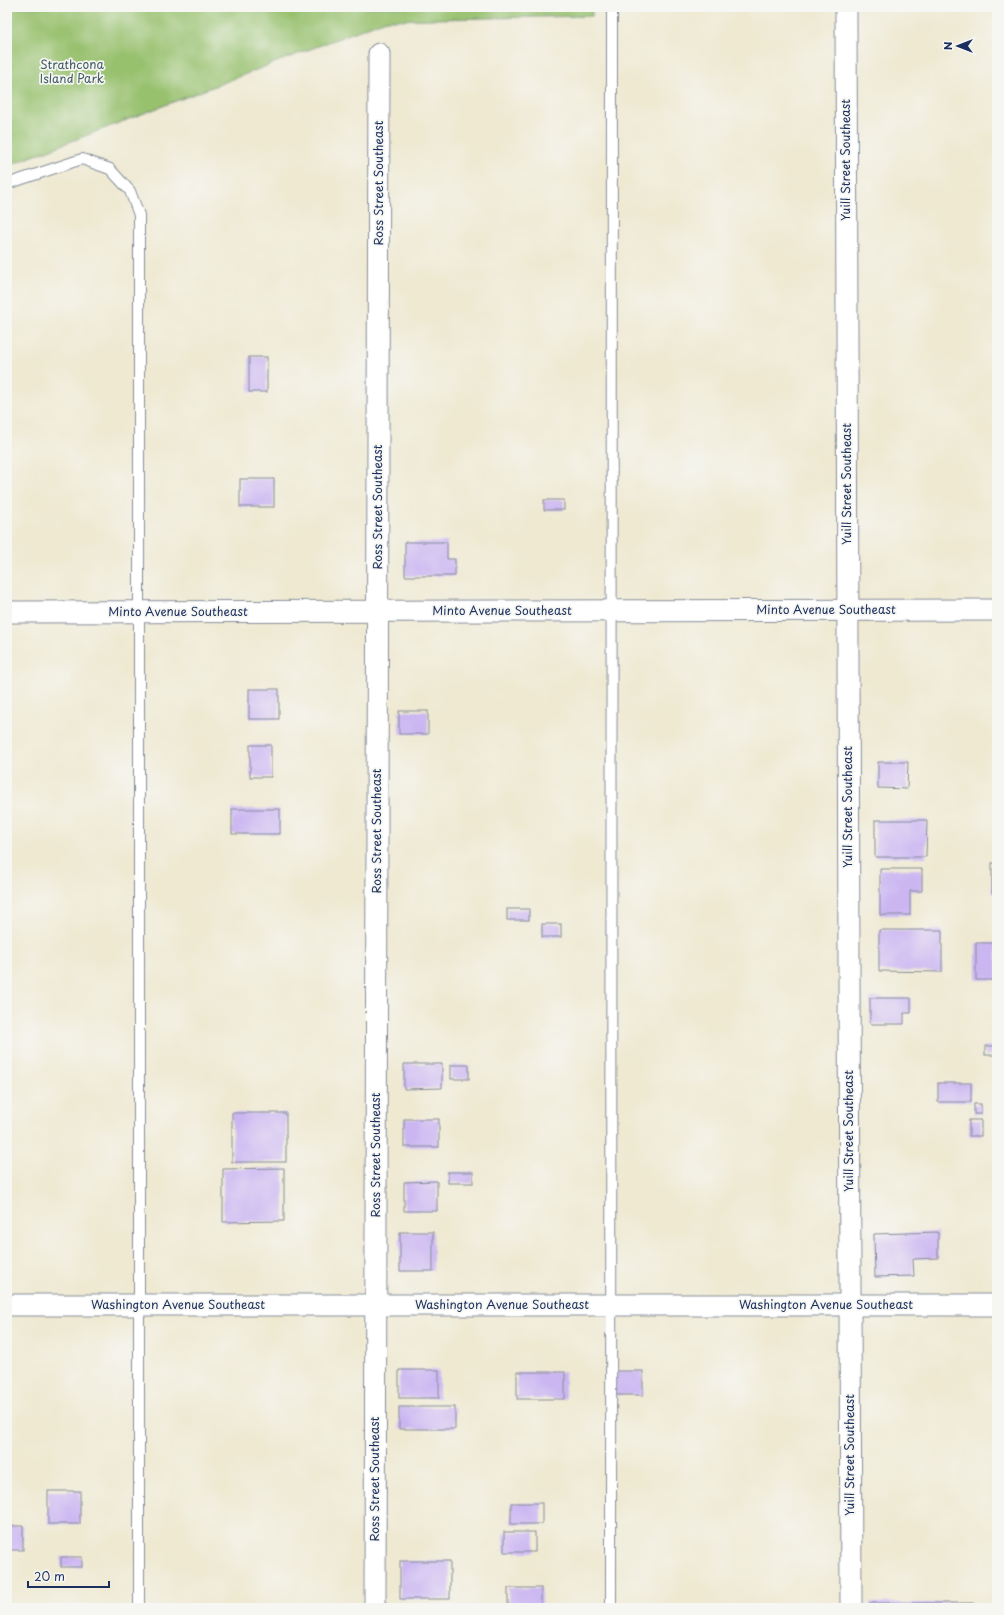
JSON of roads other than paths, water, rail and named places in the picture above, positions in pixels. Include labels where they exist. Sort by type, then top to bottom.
[{"type":"street","name":"Yuill Street Southeast","points":[[846,7],[850,1608]]},
{"type":"street","name":"Ross Street Southeast","points":[[375,1608],[379,54]]},
{"type":"street","name":"Minto Avenue Southeast","points":[[7,612],[997,610]]},
{"type":"street","name":"Washington Avenue Southeast","points":[[7,1305],[997,1305]]},
{"type":"lane","points":[[611,1608],[612,7]]},
{"type":"lane","points":[[7,184],[82,159],[110,169],[130,191],[139,215],[140,1608]]},
{"type":"park label","name":"Strathcona Island Park","points":[[72,72]]}]
